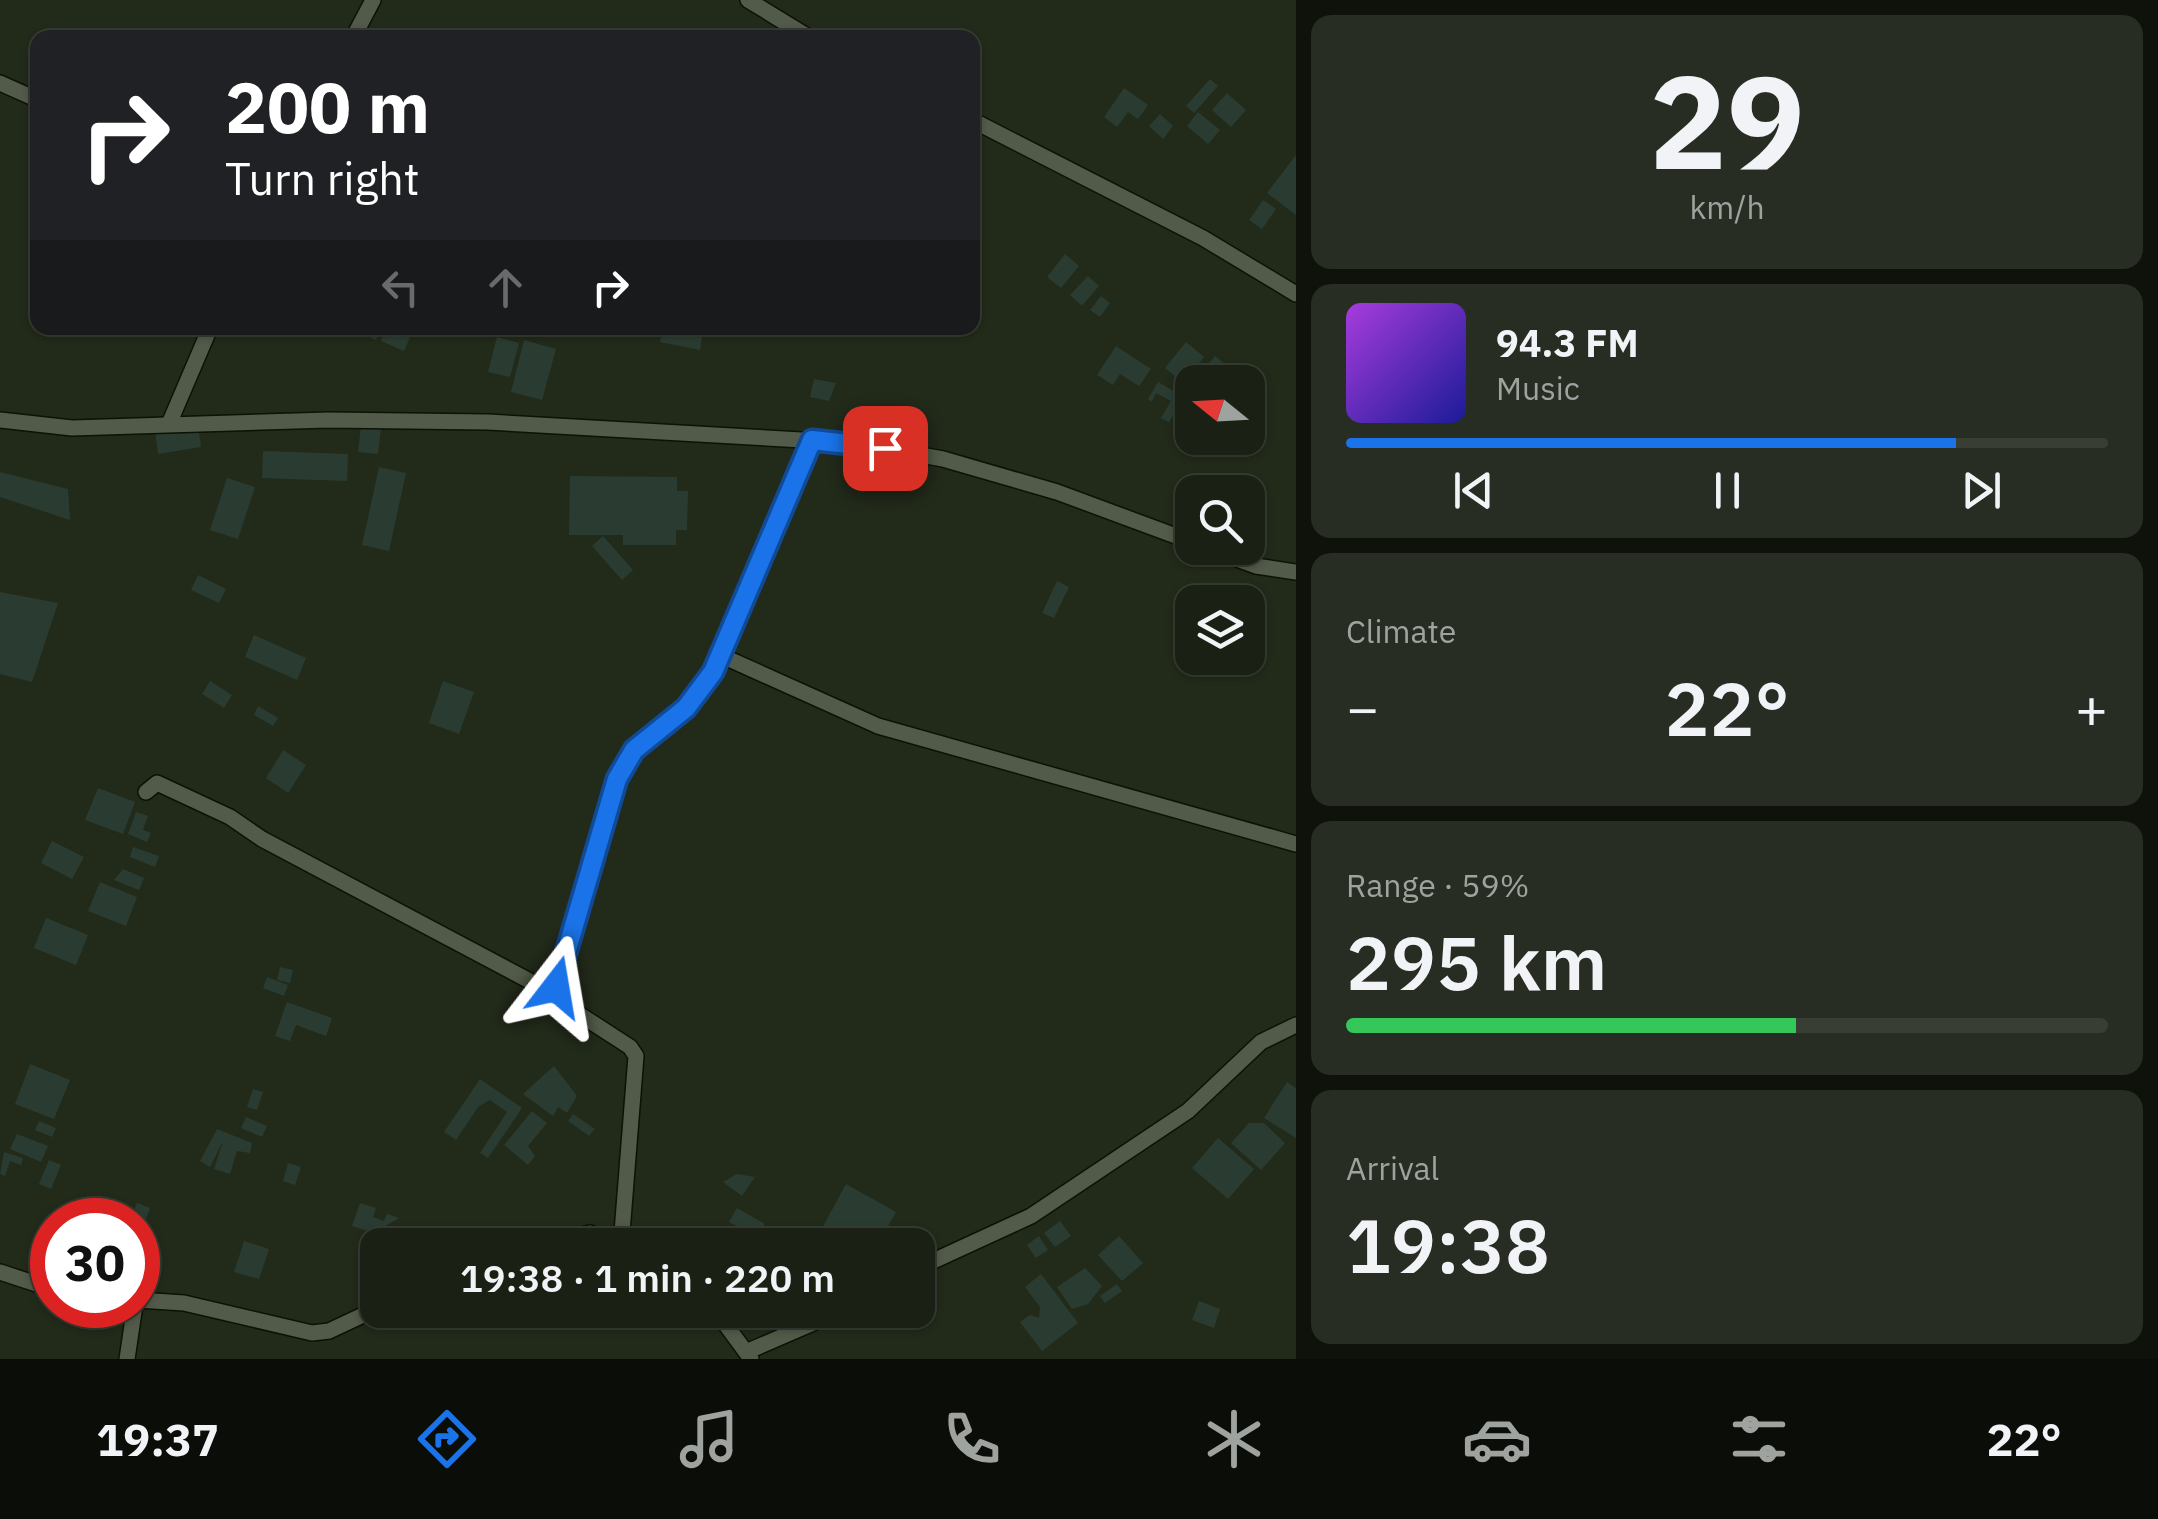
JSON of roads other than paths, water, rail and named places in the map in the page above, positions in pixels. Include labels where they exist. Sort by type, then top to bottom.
[{"type":"street","points":[[357,30],[374,0]]},
{"type":"street","points":[[748,0],[797,30]]},
{"type":"street","points":[[0,83],[30,96]]},
{"type":"street","points":[[980,124],[1204,238],[1296,294]]},
{"type":"street","points":[[169,424],[207,335]]},
{"type":"street","points":[[0,420],[72,428],[488,422],[812,440],[943,459],[1057,492],[1175,536]]},
{"type":"street","points":[[558,996],[558,976],[617,779],[634,750],[686,708],[720,654],[812,440]]},
{"type":"street","points":[[1253,565],[1296,572]]},
{"type":"street","points":[[720,654],[878,726],[1296,844]]},
{"type":"street","points":[[146,792],[157,783],[230,817],[262,839],[558,996],[573,1014],[630,1047],[636,1056],[623,1228]]},
{"type":"street","points":[[935,1260],[1031,1216],[1188,1111],[1261,1042],[1296,1025]]},
{"type":"street","points":[[0,1272],[30,1282]]},
{"type":"street","points":[[160,1302],[184,1303],[312,1333],[329,1331],[360,1316]]},
{"type":"street","points":[[127,1359],[132,1328]]},
{"type":"street","points":[[728,1328],[748,1355],[806,1328]]}]
